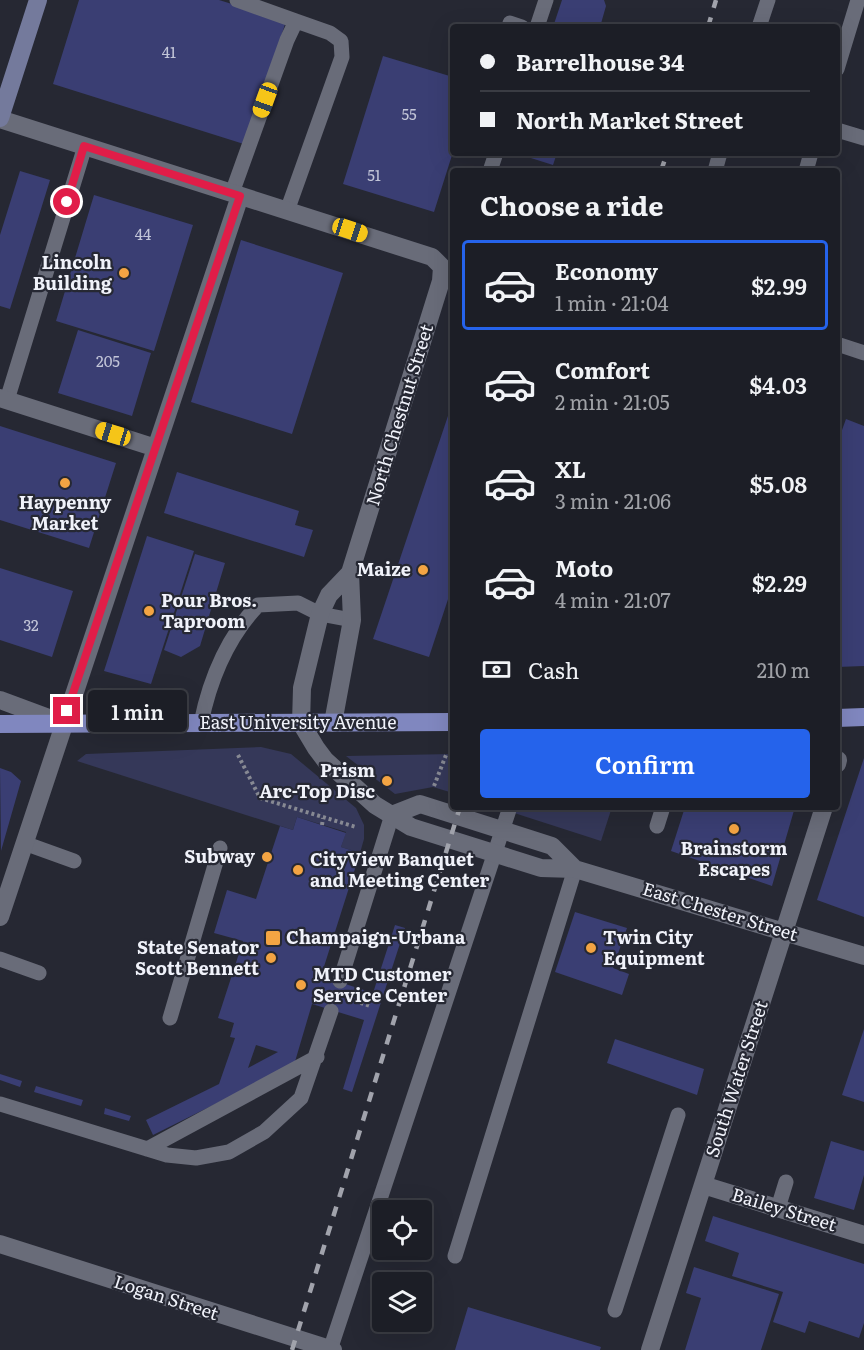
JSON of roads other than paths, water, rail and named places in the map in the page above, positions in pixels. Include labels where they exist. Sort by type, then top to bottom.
[{"type":"main road","points":[[0,118],[38,0]]},
{"type":"main road","points":[[840,718],[864,717]]},
{"type":"main road","name":"East University Avenue","points":[[0,724],[450,722]]},
{"type":"street","points":[[0,118],[432,257],[447,265]]},
{"type":"street","points":[[0,917],[156,448],[236,195]]},
{"type":"street","name":"North Chestnut Street","points":[[333,723],[352,620],[350,573],[447,265]]},
{"type":"street","points":[[3,399],[156,448]]},
{"type":"street","name":"North Chestnut Street","points":[[301,723],[302,688],[320,614],[329,595],[350,573]]},
{"type":"street","points":[[0,700],[63,723]]},
{"type":"street","name":"East Chester Street","points":[[301,723],[325,760],[375,805],[411,827],[541,868],[575,868],[864,956]]},
{"type":"street","name":"East Chester Street","points":[[392,815],[420,804],[552,846],[575,868]]},
{"type":"street","name":"South Water Street","points":[[650,1350],[823,810]]},
{"type":"street","name":"Bailey Street","points":[[703,1185],[863,1232]]},
{"type":"street","name":"Logan Street","points":[[0,1244],[331,1350]]},
{"type":"lane","points":[[237,0],[330,33],[341,41],[342,57],[287,211]]},
{"type":"lane","points":[[538,24],[546,0]]},
{"type":"lane","points":[[760,24],[768,0]]},
{"type":"lane","points":[[840,59],[858,0]]},
{"type":"lane","points":[[236,195],[287,40],[296,21]]},
{"type":"lane","points":[[840,131],[864,138]]},
{"type":"lane","points":[[3,399],[84,146]]},
{"type":"lane","points":[[840,345],[864,353]]},
{"type":"lane","points":[[201,723],[208,688],[238,626],[258,605],[298,603],[320,614],[352,620]]},
{"type":"lane","points":[[331,1350],[509,810]]},
{"type":"lane","points":[[657,825],[662,810]]},
{"type":"lane","points":[[340,981],[392,815]]},
{"type":"lane","points":[[24,843],[74,861]]},
{"type":"lane","points":[[170,1018],[220,848]]},
{"type":"lane","points":[[455,1256],[575,868]]},
{"type":"lane","points":[[0,960],[39,973]]},
{"type":"lane","points":[[0,1104],[147,1149],[196,1158],[230,1152],[264,1132],[301,1098],[331,1011]]},
{"type":"lane","points":[[147,1149],[317,1057]]},
{"type":"lane","points":[[615,1310],[678,1115]]},
{"type":"lane","points":[[778,1208],[786,1182]]},
{"type":"railway","points":[[709,24],[716,0]]},
{"type":"railway","points":[[662,168],[666,156]]},
{"type":"railway","points":[[292,1350],[459,810]]},
{"type":"place","name":"Lincoln Building","points":[[124,273]]},
{"type":"place","name":"Haypenny Market","points":[[65,483]]},
{"type":"place","name":"Maize","points":[[423,570]]},
{"type":"place","name":"Pour Bros. Taproom","points":[[149,611]]},
{"type":"place","name":"Prism Arc-Top Disc","points":[[387,781]]},
{"type":"place","name":"Brainstorm Escapes","points":[[734,829]]},
{"type":"place","name":"Subway","points":[[267,857]]},
{"type":"place","name":"CityView Banquet and Meeting Center","points":[[298,870]]},
{"type":"place","name":"Champaign-Urbana","points":[[273,938]]},
{"type":"place","name":"Twin City Equipment","points":[[591,948]]},
{"type":"place","name":"State Senator Scott Bennett","points":[[271,958]]},
{"type":"place","name":"MTD Customer Service Center","points":[[301,985]]}]
